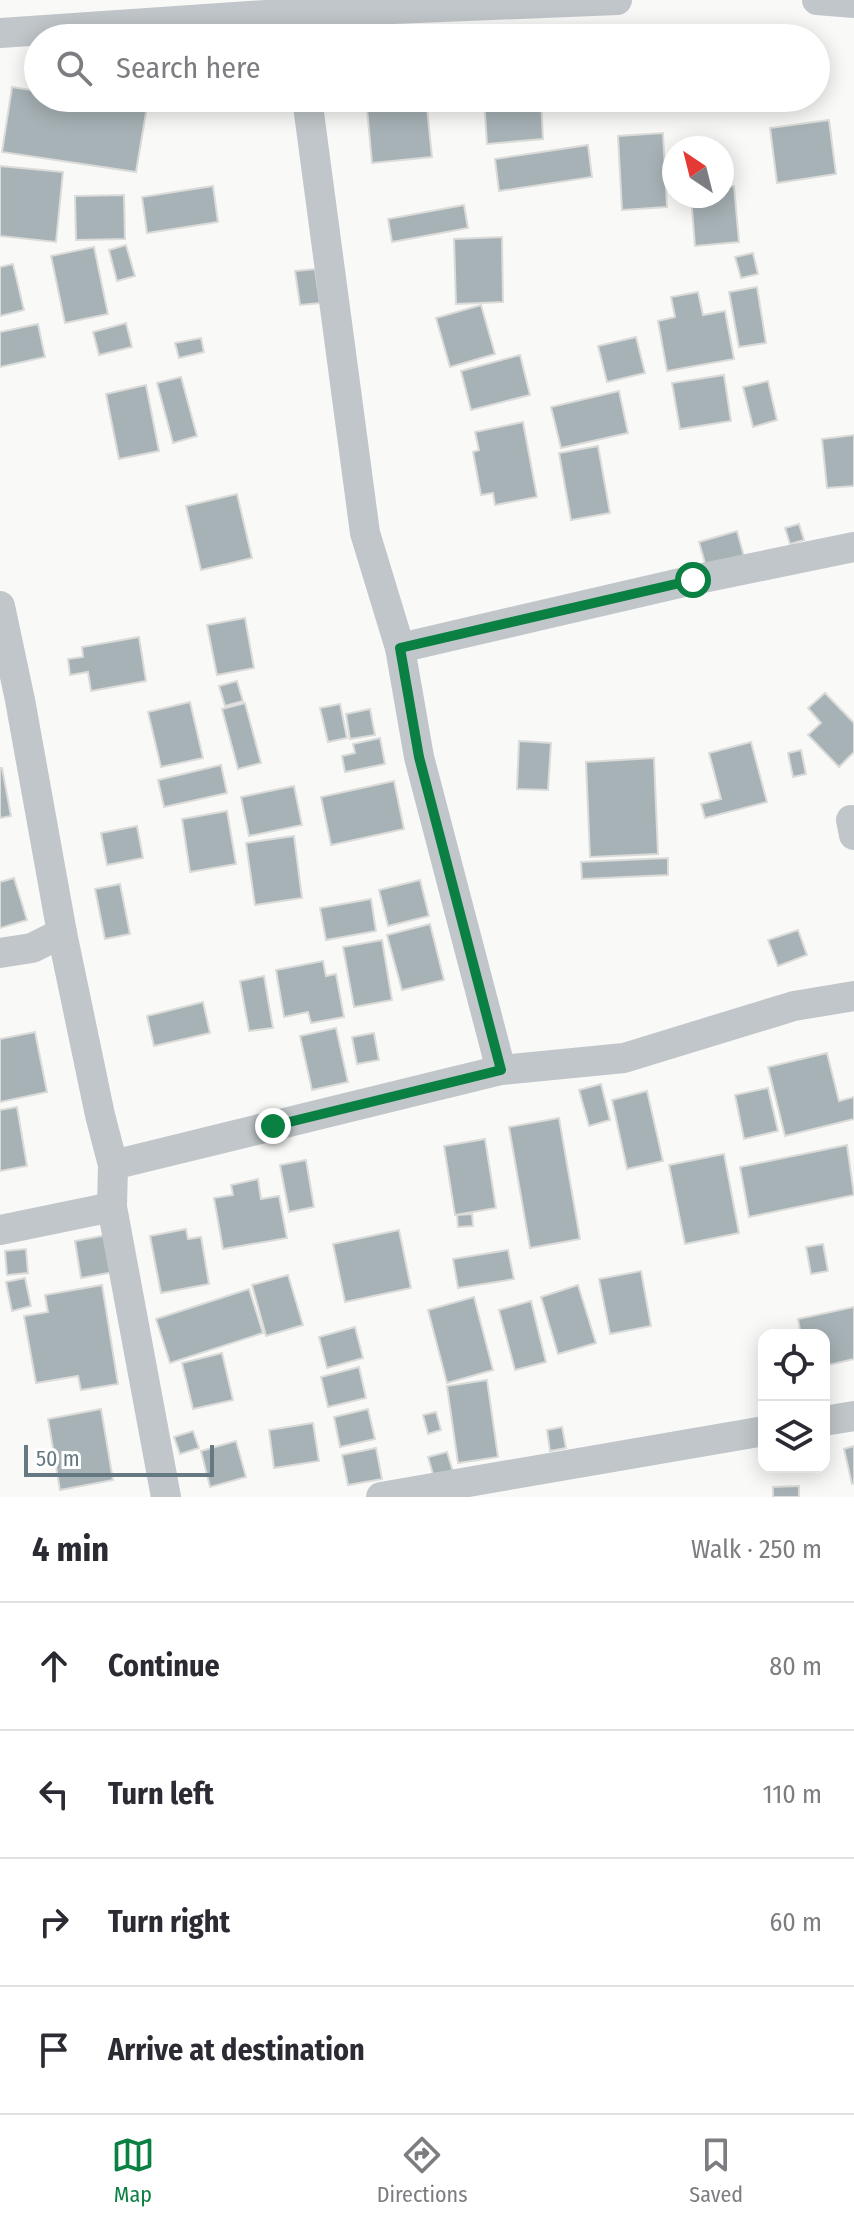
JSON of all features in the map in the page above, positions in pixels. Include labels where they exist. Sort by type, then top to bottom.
[{"type":"street","points":[[309,24],[617,0]]},
{"type":"street","points":[[817,0],[854,3]]},
{"type":"street","points":[[0,33],[24,32]]},
{"type":"street","points":[[309,112],[365,533],[400,648],[419,757],[501,1070]]},
{"type":"street","points":[[400,648],[693,580],[854,547]]},
{"type":"street","points":[[0,606],[62,933],[113,1165],[112,1207],[166,1497]]},
{"type":"street","points":[[0,953],[32,948],[62,933]]},
{"type":"street","points":[[113,1165],[501,1070],[624,1058],[768,1013],[854,996]]},
{"type":"street","points":[[0,1230],[112,1207]]},
{"type":"street","points":[[830,1420],[854,1416]]},
{"type":"street","points":[[381,1497],[758,1432]]},
{"type":"building","points":[[12,87],[24,89],[24,112],[146,112],[136,172],[2,152]]},
{"type":"building","points":[[367,112],[427,112],[432,157],[372,163]]},
{"type":"building","points":[[485,112],[542,112],[543,139],[487,144]]},
{"type":"building","points":[[829,120],[836,174],[777,183],[770,128]]},
{"type":"building","points":[[663,133],[662,207],[622,210],[618,136]]},
{"type":"building","points":[[588,145],[592,177],[499,191],[495,159]]},
{"type":"building","points":[[0,166],[63,172],[56,242],[0,236]]},
{"type":"building","points":[[213,186],[218,222],[147,233],[142,197]]},
{"type":"building","points":[[734,186],[739,242],[695,246],[692,208],[734,208]]},
{"type":"building","points":[[124,195],[125,239],[76,240],[75,196]]},
{"type":"building","points":[[464,205],[468,228],[392,242],[388,219]]},
{"type":"building","points":[[502,237],[503,302],[456,304],[454,239]]},
{"type":"building","points":[[126,245],[135,276],[117,281],[109,250]]},
{"type":"building","points":[[94,247],[108,314],[65,323],[51,256]]},
{"type":"building","points":[[753,253],[758,274],[741,278],[735,257]]},
{"type":"building","points":[[13,264],[24,310],[0,316],[0,267]]},
{"type":"building","points":[[315,269],[320,303],[300,305],[295,271]]},
{"type":"building","points":[[757,287],[766,343],[739,347],[729,292]]},
{"type":"building","points":[[698,292],[703,315],[725,311],[734,359],[667,371],[658,321],[675,317],[671,297]]},
{"type":"building","points":[[481,305],[495,354],[450,367],[436,318]]},
{"type":"building","points":[[126,323],[132,347],[99,355],[93,332]]},
{"type":"building","points":[[38,324],[45,357],[0,367],[0,332]]},
{"type":"building","points":[[636,337],[645,373],[607,382],[598,346]]},
{"type":"building","points":[[201,338],[204,352],[179,358],[175,343]]},
{"type":"building","points":[[520,355],[530,395],[471,410],[461,371]]},
{"type":"building","points":[[724,375],[731,421],[680,429],[672,383]]},
{"type":"building","points":[[181,377],[197,436],[173,443],[157,383]]},
{"type":"building","points":[[768,381],[777,420],[753,427],[743,387]]},
{"type":"building","points":[[146,385],[159,451],[119,459],[106,394]]},
{"type":"building","points":[[619,391],[628,433],[561,448],[551,407]]},
{"type":"building","points":[[523,422],[537,497],[495,505],[493,493],[481,495],[473,452],[479,450],[475,432]]},
{"type":"building","points":[[854,435],[854,486],[827,488],[822,439]]},
{"type":"building","points":[[598,446],[610,513],[571,520],[559,453]]},
{"type":"building","points":[[237,494],[252,558],[201,570],[186,506]]},
{"type":"building","points":[[799,524],[804,540],[790,544],[785,528]]},
{"type":"building","points":[[737,531],[745,560],[707,570],[699,542]]},
{"type":"building","points":[[245,618],[254,668],[217,675],[207,625]]},
{"type":"building","points":[[139,637],[146,681],[91,691],[88,672],[70,675],[68,659],[83,657],[82,647]]},
{"type":"building","points":[[237,681],[243,701],[225,706],[219,686]]},
{"type":"building","points":[[825,693],[854,723],[854,752],[839,767],[808,735],[821,723],[808,708]]},
{"type":"building","points":[[190,702],[203,758],[161,767],[148,712]]},
{"type":"building","points":[[245,703],[261,763],[238,769],[222,709]]},
{"type":"building","points":[[340,704],[347,738],[328,742],[320,708]]},
{"type":"building","points":[[370,709],[375,735],[350,739],[346,714]]},
{"type":"building","points":[[380,738],[385,764],[345,772],[342,756],[355,753],[353,744]]},
{"type":"building","points":[[519,741],[551,743],[548,790],[517,789]]},
{"type":"building","points":[[751,742],[767,802],[705,818],[701,804],[721,799],[709,753]]},
{"type":"building","points":[[801,750],[806,774],[793,777],[788,753]]},
{"type":"building","points":[[654,758],[658,854],[590,857],[586,762]]},
{"type":"building","points":[[221,765],[227,793],[164,807],[158,780]]},
{"type":"building","points":[[0,768],[11,816],[0,818]]},
{"type":"building","points":[[394,781],[404,829],[331,845],[321,797]]},
{"type":"building","points":[[294,786],[302,825],[249,836],[241,797]]},
{"type":"building","points":[[227,811],[236,864],[190,872],[182,819]]},
{"type":"building","points":[[137,826],[143,858],[107,865],[101,833]]},
{"type":"building","points":[[294,836],[302,898],[255,905],[246,843]]},
{"type":"building","points":[[668,858],[668,875],[582,879],[581,862]]},
{"type":"building","points":[[14,878],[27,920],[0,928],[0,882]]},
{"type":"building","points":[[420,880],[429,916],[388,926],[379,890]]},
{"type":"building","points":[[120,884],[130,934],[105,939],[95,889]]},
{"type":"building","points":[[371,899],[376,931],[326,940],[320,908]]},
{"type":"building","points":[[430,924],[444,980],[402,990],[387,935]]},
{"type":"building","points":[[798,930],[807,955],[778,966],[768,940]]},
{"type":"building","points":[[382,940],[392,1000],[354,1007],[343,947]]},
{"type":"building","points":[[323,961],[326,976],[336,974],[344,1017],[311,1023],[308,1012],[284,1017],[276,970]]},
{"type":"building","points":[[264,976],[273,1028],[249,1031],[240,981]]},
{"type":"building","points":[[203,1002],[210,1033],[154,1046],[147,1016]]},
{"type":"building","points":[[336,1028],[348,1082],[312,1090],[300,1036]]},
{"type":"building","points":[[35,1032],[47,1092],[0,1102],[0,1039]]},
{"type":"building","points":[[374,1033],[379,1060],[357,1064],[352,1037]]},
{"type":"building","points":[[827,1053],[839,1101],[854,1097],[854,1119],[785,1136],[768,1067]]},
{"type":"building","points":[[601,1084],[610,1120],[589,1126],[579,1090]]},
{"type":"building","points":[[768,1088],[778,1131],[744,1139],[735,1095]]},
{"type":"building","points":[[647,1091],[663,1161],[627,1169],[612,1100]]},
{"type":"building","points":[[17,1107],[27,1166],[0,1171],[0,1110]]},
{"type":"building","points":[[559,1118],[580,1239],[530,1248],[509,1127]]},
{"type":"building","points":[[485,1139],[496,1208],[455,1215],[444,1146]]},
{"type":"building","points":[[847,1145],[854,1195],[749,1217],[740,1167]]},
{"type":"building","points":[[724,1154],[739,1233],[685,1244],[669,1165]]},
{"type":"building","points":[[306,1160],[314,1207],[289,1212],[280,1165]]},
{"type":"building","points":[[258,1179],[261,1199],[279,1196],[287,1238],[223,1249],[214,1198],[233,1195],[231,1185]]},
{"type":"building","points":[[472,1214],[473,1226],[458,1227],[457,1215]]},
{"type":"building","points":[[186,1229],[188,1239],[201,1237],[209,1284],[161,1293],[150,1236]]},
{"type":"building","points":[[399,1230],[411,1288],[345,1302],[333,1244]]},
{"type":"building","points":[[107,1235],[114,1272],[81,1278],[75,1241]]},
{"type":"building","points":[[823,1244],[828,1271],[811,1274],[806,1247]]},
{"type":"building","points":[[26,1249],[28,1273],[7,1275],[5,1251]]},
{"type":"building","points":[[508,1250],[514,1279],[458,1288],[453,1259]]},
{"type":"building","points":[[641,1271],[651,1326],[610,1334],[599,1279]]},
{"type":"building","points":[[288,1275],[303,1325],[266,1336],[252,1285]]},
{"type":"building","points":[[25,1278],[31,1306],[12,1311],[6,1282]]},
{"type":"building","points":[[102,1285],[118,1384],[81,1390],[78,1376],[36,1383],[24,1316],[48,1312],[45,1295]]},
{"type":"building","points":[[578,1285],[596,1343],[558,1354],[541,1297]]},
{"type":"building","points":[[249,1289],[263,1333],[170,1363],[156,1319]]},
{"type":"building","points":[[474,1297],[493,1370],[447,1383],[428,1310]]},
{"type":"building","points":[[531,1301],[546,1362],[515,1370],[499,1310]]},
{"type":"building","points":[[854,1307],[854,1359],[830,1365],[830,1329],[800,1329],[798,1319]]},
{"type":"building","points":[[355,1327],[363,1358],[327,1368],[319,1337]]},
{"type":"building","points":[[222,1353],[233,1400],[193,1409],[182,1363]]},
{"type":"building","points":[[359,1367],[366,1398],[328,1407],[321,1377]]},
{"type":"building","points":[[487,1380],[498,1457],[458,1463],[447,1386]]},
{"type":"building","points":[[101,1409],[113,1480],[60,1490],[48,1419]]},
{"type":"building","points":[[368,1409],[375,1439],[340,1447],[334,1417]]},
{"type":"building","points":[[436,1412],[441,1430],[428,1434],[423,1415]]},
{"type":"building","points":[[313,1423],[319,1461],[274,1468],[269,1430]]},
{"type":"building","points":[[562,1427],[566,1448],[550,1451],[547,1430]]},
{"type":"building","points":[[193,1431],[199,1448],[180,1454],[174,1437]]},
{"type":"building","points":[[236,1441],[246,1477],[210,1487],[201,1451]]},
{"type":"building","points":[[854,1446],[854,1483],[852,1484],[844,1449]]},
{"type":"building","points":[[376,1448],[382,1479],[348,1485],[342,1455]]},
{"type":"building","points":[[447,1452],[454,1475],[435,1481],[428,1457]]},
{"type":"building","points":[[799,1486],[799,1497],[773,1497],[773,1487]]},
{"type":"route","points":[[273,1126],[501,1070],[419,757],[400,648],[693,580]]}]
